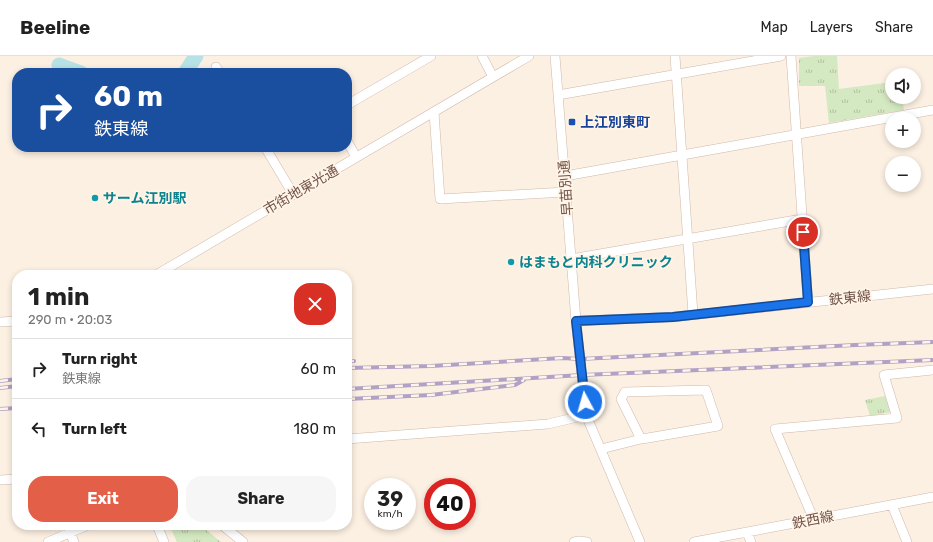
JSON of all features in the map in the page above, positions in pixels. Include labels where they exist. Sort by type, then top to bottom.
[{"type":"street","points":[[352,102],[431,56]]},
{"type":"street","points":[[482,56],[493,77]]},
{"type":"street","name":"市街地東光通","points":[[164,270],[529,56]]},
{"type":"street","name":"早苗別通","points":[[555,56],[576,321],[586,415],[640,542]]},
{"type":"street","points":[[675,56],[693,314]]},
{"type":"street","points":[[558,95],[781,56]]},
{"type":"street","points":[[790,56],[808,302]]},
{"type":"street","points":[[565,176],[933,110]]},
{"type":"street","points":[[434,112],[440,199],[566,192]]},
{"type":"street","points":[[352,150],[356,157]]},
{"type":"street","points":[[268,152],[293,194]]},
{"type":"street","points":[[571,259],[802,218]]},
{"type":"street","name":"鉄東線","points":[[576,321],[673,317],[933,289]]},
{"type":"street","points":[[0,322],[12,321]]},
{"type":"street","points":[[814,520],[775,429],[897,418],[884,374],[933,370]]},
{"type":"street","points":[[601,449],[718,426],[706,390],[625,392],[621,399],[642,440]]},
{"type":"street","points":[[352,439],[548,424],[586,415]]},
{"type":"street","points":[[0,480],[12,479]]},
{"type":"street","name":"鉄西線","points":[[694,542],[933,497]]},
{"type":"street","points":[[892,505],[907,542]]},
{"type":"street","points":[[48,542],[66,530]]},
{"type":"street","points":[[68,530],[74,542]]},
{"type":"street","points":[[159,530],[164,542]]},
{"type":"street","points":[[228,530],[243,542]]},
{"type":"street","points":[[747,532],[751,542]]},
{"type":"street","points":[[574,542],[587,542]]},
{"type":"green space","points":[[814,56],[837,56],[839,89],[885,83],[885,104],[903,104],[904,110],[885,112],[885,113],[829,123],[825,86],[799,86],[799,58]]},
{"type":"green space","points":[[885,396],[891,412],[870,416],[865,400]]},
{"type":"green space","points":[[171,530],[206,530],[221,542],[177,542]]},
{"type":"waterway","points":[[188,68],[196,56]]},
{"type":"waterway","points":[[59,65],[67,68]]},
{"type":"railway","points":[[352,368],[431,366],[562,358],[580,359],[933,342]]},
{"type":"railway","points":[[352,389],[582,375],[933,360]]},
{"type":"railway","points":[[0,381],[12,380]]},
{"type":"railway","points":[[352,399],[431,395],[515,385],[524,380]]},
{"type":"railway","points":[[0,388],[12,387]]},
{"type":"railway","points":[[0,409],[12,408]]},
{"type":"place","name":"上江別東町","points":[[572,122]]},
{"type":"place","name":"サーム江別駅","points":[[95,198]]},
{"type":"place","name":"はまもと内科クリニック","points":[[511,262]]},
{"type":"route","points":[[585,402],[576,321],[673,317],[808,302],[803,232]]}]
